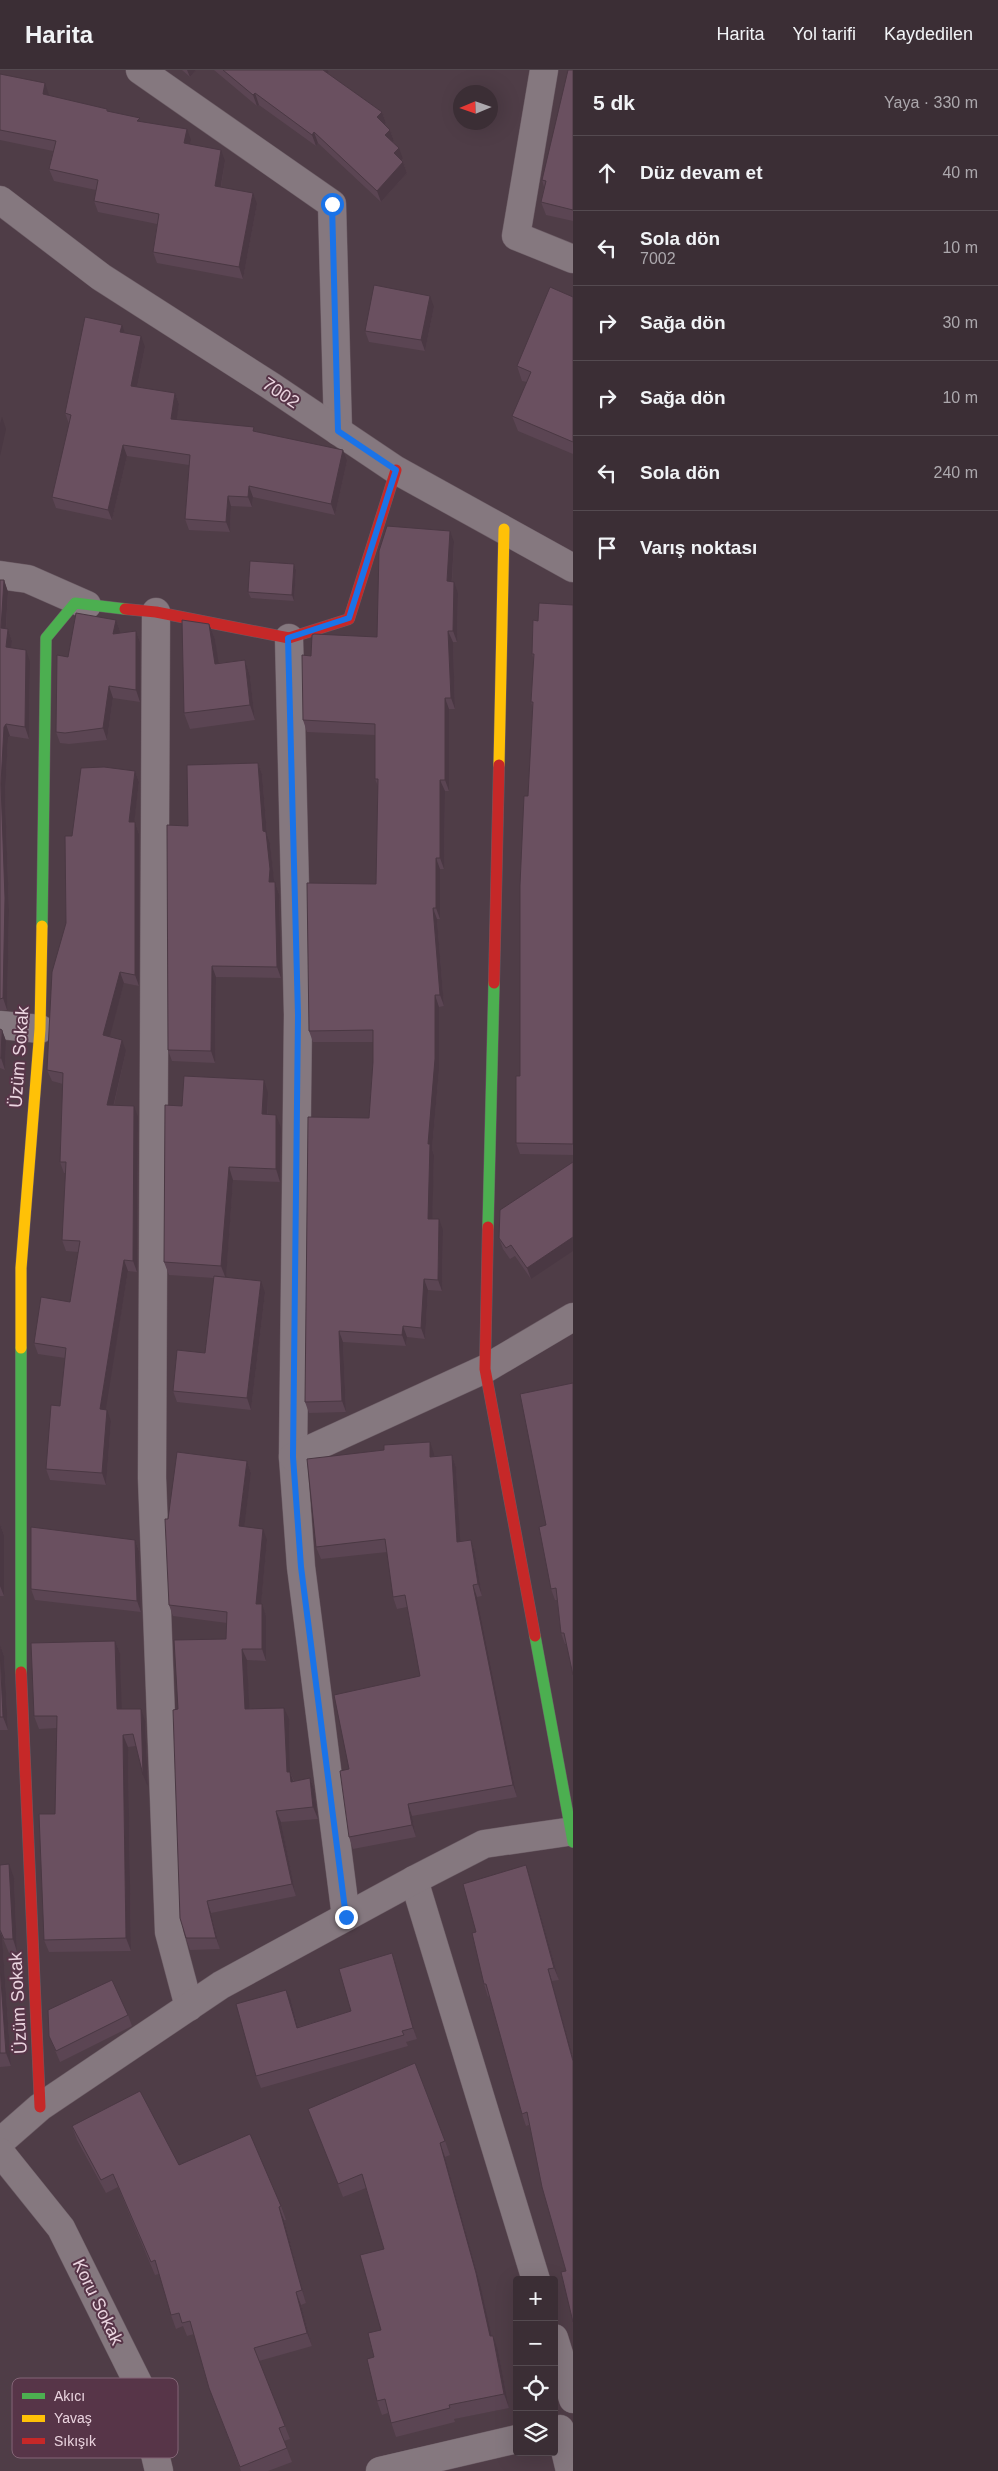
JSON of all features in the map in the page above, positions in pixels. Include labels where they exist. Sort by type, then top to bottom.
[{"type":"street","points":[[140,70],[332,204],[338,431]]},
{"type":"street","points":[[544,70],[516,236],[573,259]]},
{"type":"street","name":"7002","points":[[0,200],[101,277],[396,470],[573,568]]},
{"type":"street","points":[[0,575],[28,579],[87,605],[156,612],[288,638],[349,618],[396,470]]},
{"type":"street","points":[[0,2142],[40,2107],[221,1985],[414,1880],[484,1844],[572,1835],[485,1369],[504,529]]},
{"type":"street","name":"Üzüm Sokak","points":[[40,2107],[19,1636],[21,1268],[40,1029],[46,638],[76,603],[87,605]]},
{"type":"street","points":[[156,612],[152,1478],[169,1932],[189,2007]]},
{"type":"street","points":[[288,638],[298,1015],[293,1457],[301,1567],[346,1917]]},
{"type":"street","points":[[0,1025],[40,1029]]},
{"type":"street","points":[[293,1457],[485,1369],[573,1317]]},
{"type":"street","points":[[414,1880],[535,2276]]},
{"type":"street","name":"Koru Sokak","points":[[0,2152],[61,2228],[136,2378]]},
{"type":"street","points":[[558,2351],[573,2399]]},
{"type":"street","points":[[562,2429],[570,2471]]},
{"type":"street","points":[[380,2471],[513,2441]]},
{"type":"street","name":"Koru Sokak","points":[[155,2458],[158,2471]]},
{"type":"building","points":[[223,70],[323,70],[382,112],[377,117],[390,130],[385,135],[399,148],[394,153],[403,162],[377,191],[314,132],[312,135],[255,93],[253,95]]},
{"type":"building","points":[[568,70],[573,70],[573,210],[541,202],[546,181],[542,180]]},
{"type":"building","points":[[0,74],[45,83],[43,94],[140,118],[137,121],[187,129],[184,143],[221,150],[215,186],[253,193],[239,267],[153,252],[159,214],[94,201],[98,180],[49,169],[56,141],[0,130]]},
{"type":"building","points":[[374,285],[430,296],[421,340],[365,331]]},
{"type":"building","points":[[550,287],[573,297],[573,442],[512,416],[531,372],[517,366]]},
{"type":"building","points":[[85,317],[122,325],[120,332],[141,336],[131,386],[175,393],[171,419],[254,427],[253,431],[343,450],[331,504],[249,486],[248,497],[228,496],[226,522],[185,519],[190,455],[123,445],[108,510],[52,497],[71,415],[65,413]]},
{"type":"building","points":[[387,526],[450,531],[447,581],[454,582],[453,631],[448,631],[451,698],[445,698],[445,780],[440,780],[440,858],[436,858],[436,908],[433,908],[440,995],[435,995],[435,1059],[428,1144],[430,1144],[428,1219],[439,1219],[438,1280],[424,1279],[421,1328],[403,1326],[402,1335],[339,1331],[342,1401],[305,1402],[308,1117],[369,1118],[373,1062],[373,1030],[309,1031],[307,883],[376,884],[378,779],[375,779],[375,724],[303,720],[302,655],[311,656],[312,635],[314,634],[377,637],[379,551]]},
{"type":"building","points":[[250,561],[294,564],[292,595],[248,592]]},
{"type":"building","points":[[0,580],[4,580],[1,628],[8,629],[6,647],[26,650],[25,727],[6,724],[4,727],[1,784],[5,898],[3,998],[0,999]]},
{"type":"building","points":[[539,603],[573,605],[573,1144],[516,1143],[516,1076],[520,1076],[520,885],[524,796],[528,796],[533,702],[531,702],[534,654],[532,654],[533,620],[538,621]]},
{"type":"building","points":[[76,613],[116,620],[113,634],[136,631],[136,690],[109,686],[103,728],[65,733],[56,732],[57,655],[68,657]]},
{"type":"building","points":[[182,620],[209,624],[215,664],[245,660],[250,705],[184,713]]},
{"type":"building","points":[[258,763],[263,831],[266,832],[270,869],[269,882],[275,882],[277,967],[212,966],[211,1051],[168,1050],[167,825],[188,826],[187,765]]},
{"type":"building","points":[[104,767],[135,771],[129,822],[135,822],[135,975],[120,972],[103,1035],[122,1040],[107,1105],[134,1106],[133,1261],[124,1260],[100,1409],[107,1410],[102,1473],[46,1469],[51,1405],[60,1406],[66,1348],[34,1343],[41,1297],[70,1302],[80,1241],[62,1240],[66,1162],[60,1162],[63,1073],[47,1070],[52,972],[66,923],[65,836],[72,836],[81,768]]},
{"type":"building","points":[[0,1029],[2,1030],[1,1058],[0,1058]]},
{"type":"building","points":[[184,1076],[264,1080],[262,1114],[276,1115],[276,1169],[229,1167],[221,1266],[164,1262],[165,1105],[182,1106]]},
{"type":"building","points":[[573,1162],[573,1237],[527,1268],[511,1245],[506,1248],[499,1238],[500,1210]]},
{"type":"building","points":[[214,1276],[261,1281],[247,1398],[173,1391],[177,1350],[205,1353]]},
{"type":"building","points":[[573,1383],[573,1675],[564,1633],[561,1633],[556,1588],[551,1589],[539,1527],[546,1525],[520,1394]]},
{"type":"building","points":[[430,1442],[430,1457],[452,1455],[457,1542],[471,1540],[478,1584],[473,1585],[513,1785],[408,1804],[412,1825],[349,1837],[340,1771],[349,1769],[334,1695],[420,1676],[405,1595],[393,1597],[385,1539],[316,1547],[307,1459],[384,1450],[384,1445]]},
{"type":"building","points":[[177,1452],[247,1461],[239,1526],[263,1529],[256,1604],[262,1604],[262,1649],[242,1649],[245,1709],[284,1708],[287,1772],[290,1772],[291,1782],[310,1778],[313,1807],[276,1811],[292,1884],[207,1901],[216,1938],[186,1938],[180,1918],[173,1710],[178,1709],[174,1640],[226,1639],[227,1612],[169,1605],[165,1519],[168,1519]]},
{"type":"building","points":[[31,1527],[135,1540],[137,1601],[31,1589]]},
{"type":"building","points":[[115,1641],[117,1709],[141,1709],[143,1775],[133,1734],[123,1735],[126,1938],[44,1940],[39,1814],[55,1814],[57,1716],[34,1716],[31,1643]]},
{"type":"building","points":[[0,1649],[3,1717],[0,1717]]},
{"type":"building","points":[[9,1864],[13,1939],[4,1939],[0,1930],[0,1865]]},
{"type":"building","points":[[526,1865],[554,1968],[548,1969],[573,2061],[573,2322],[561,2272],[566,2271],[542,2187],[527,2112],[522,2114],[486,1984],[484,1984],[472,1933],[476,1932],[463,1884]]},
{"type":"building","points":[[392,1953],[413,2028],[402,2031],[404,2035],[256,2076],[236,2004],[286,1990],[297,2028],[351,2011],[339,1969]]},
{"type":"building","points":[[0,1966],[6,2053],[0,2053]]},
{"type":"building","points":[[112,1980],[128,2015],[56,2051],[49,2036],[48,2010]]},
{"type":"building","points":[[415,2063],[445,2141],[440,2143],[476,2273],[490,2336],[493,2336],[504,2394],[449,2405],[450,2408],[391,2423],[385,2399],[377,2401],[367,2359],[374,2357],[368,2333],[381,2330],[360,2255],[384,2249],[362,2174],[338,2184],[308,2109]]},
{"type":"building","points":[[140,2091],[179,2165],[250,2134],[281,2206],[279,2207],[302,2290],[296,2292],[307,2333],[254,2348],[285,2426],[279,2428],[287,2448],[240,2467],[209,2388],[190,2321],[182,2323],[179,2313],[171,2315],[155,2260],[151,2262],[113,2174],[101,2180],[72,2126]]},
{"type":"traffic: fast","points":[[42,926],[46,638],[75,603],[125,609]]},
{"type":"traffic: fast","points":[[488,1227],[494,983]]},
{"type":"traffic: fast","points":[[21,1348],[21,1672]]},
{"type":"traffic: fast","points":[[535,1636],[573,1842]]},
{"type":"traffic: slow","points":[[499,765],[504,529]]},
{"type":"traffic: slow","points":[[21,1348],[21,1268],[40,1029],[42,926]]},
{"type":"traffic: jam","points":[[125,609],[156,612],[289,638],[349,619],[396,470]]},
{"type":"traffic: jam","points":[[494,983],[499,765]]},
{"type":"traffic: jam","points":[[488,1227],[485,1369],[535,1636]]},
{"type":"traffic: jam","points":[[21,1672],[40,2107]]},
{"type":"route","points":[[332,204],[338,431],[396,470],[349,618],[288,638],[298,1015],[293,1457],[301,1567],[346,1917]]}]
